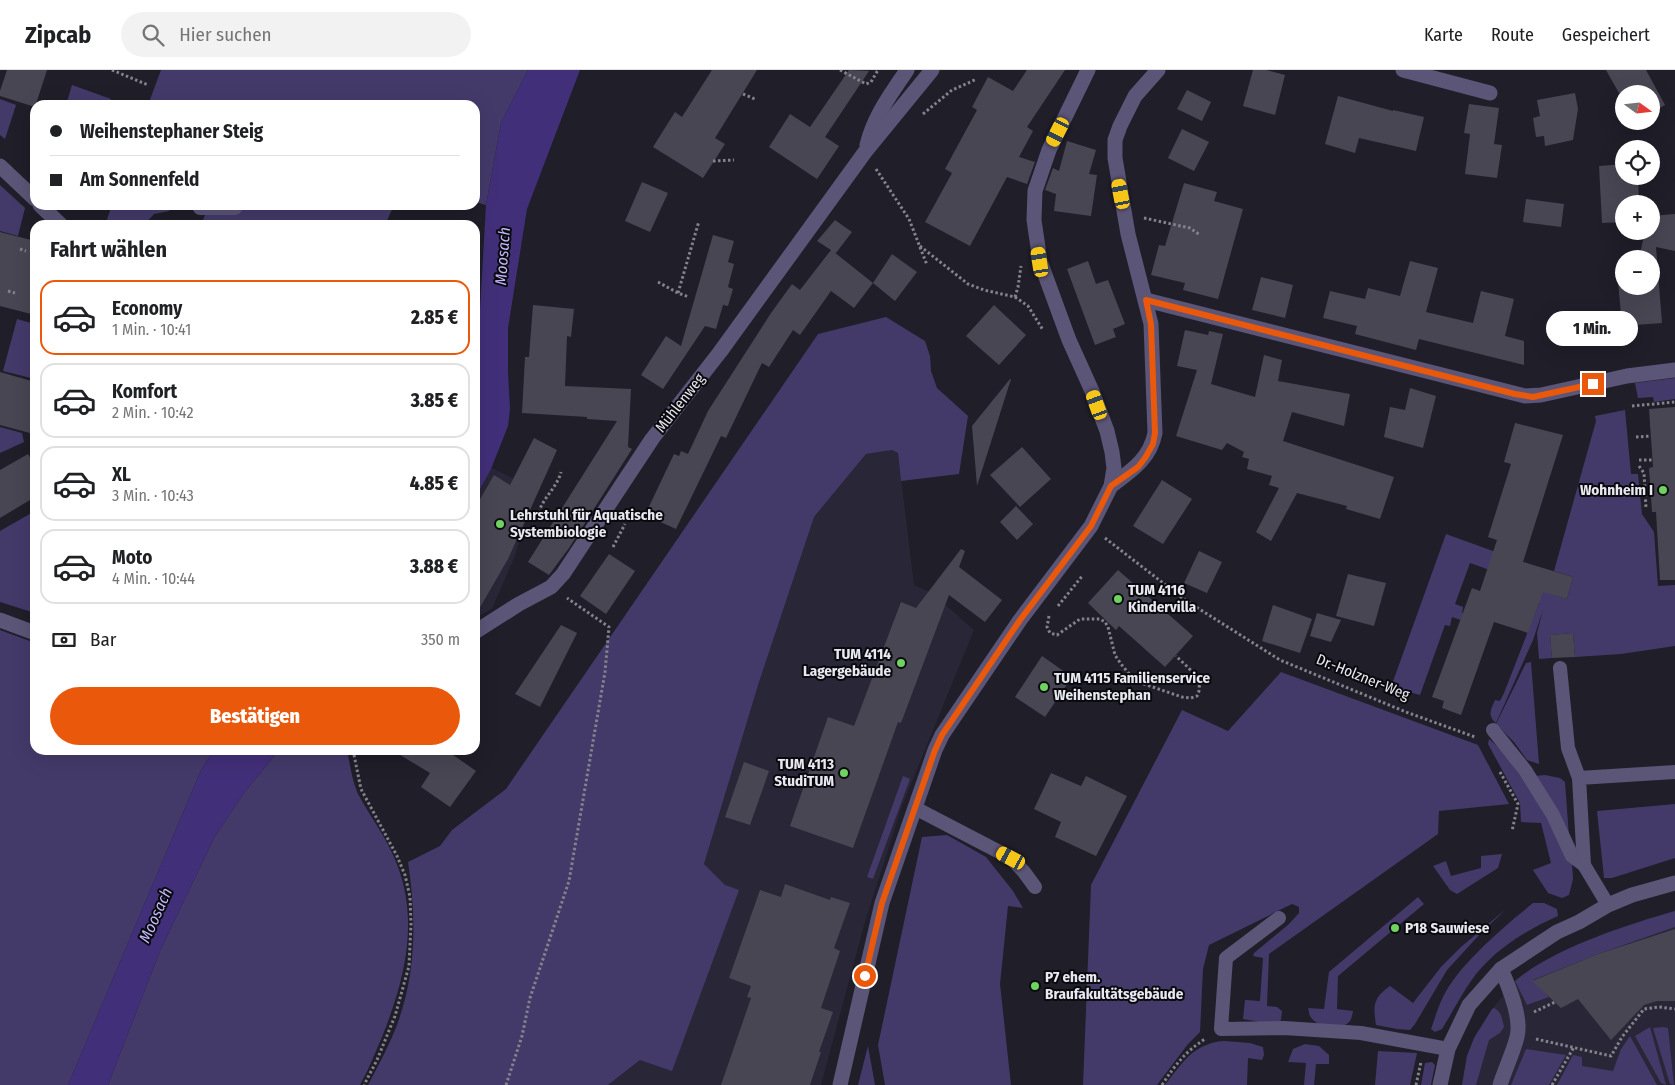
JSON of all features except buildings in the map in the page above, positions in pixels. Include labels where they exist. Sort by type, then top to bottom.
[{"type":"street","name":"Mühlenweg","points":[[865,152],[870,131],[879,111],[907,70]]},
{"type":"street","name":"Mühlenweg","points":[[480,629],[519,604],[552,587],[563,574],[652,439],[720,352],[865,152],[932,70]]},
{"type":"street","points":[[840,1085],[882,903],[935,750],[942,735],[1020,620],[1091,526],[1111,486],[1114,468],[1107,432],[1092,391],[1069,340],[1040,262],[1034,220],[1035,191],[1049,150],[1088,70]]},
{"type":"street","points":[[1111,486],[1138,467],[1153,444],[1155,433],[1151,324],[1124,213],[1114,158],[1115,140],[1120,126],[1135,96],[1158,70]]},
{"type":"street","points":[[1404,70],[1490,93]]},
{"type":"street","points":[[0,166],[30,194]]},
{"type":"street","points":[[45,210],[56,220]]},
{"type":"street","points":[[1146,300],[1525,396],[1541,395],[1627,376],[1675,370]]},
{"type":"street","points":[[0,620],[30,631]]},
{"type":"street","points":[[1440,1085],[1448,1049],[1469,1005],[1501,969],[1557,932],[1608,905],[1675,883]]},
{"type":"street","points":[[1500,1085],[1518,1035],[1518,1020],[1501,969]]},
{"type":"lane","points":[[1560,668],[1568,748],[1579,778],[1584,865]]},
{"type":"lane","points":[[1493,730],[1526,770],[1553,815],[1572,856],[1584,865],[1608,905]]},
{"type":"lane","points":[[1579,778],[1675,772]]},
{"type":"lane","points":[[915,808],[1011,858],[1034,887]]},
{"type":"lane","points":[[1280,918],[1226,958],[1221,1029],[1284,1028],[1361,1033],[1448,1049]]},
{"type":"path","points":[[112,70],[148,85]]},
{"type":"path","points":[[840,70],[866,84],[871,82],[878,70]]},
{"type":"path","points":[[919,117],[952,90],[977,79]]},
{"type":"path","points":[[743,94],[755,100]]},
{"type":"path","points":[[865,152],[909,219],[927,265]]},
{"type":"path","points":[[714,161],[734,160]]},
{"type":"path","points":[[1124,213],[1190,228],[1200,235]]},
{"type":"path","points":[[678,293],[699,222]]},
{"type":"path","points":[[920,246],[968,284],[984,290],[1015,297],[1021,261]]},
{"type":"path","points":[[20,249],[26,251]]},
{"type":"path","points":[[658,282],[689,297]]},
{"type":"path","points":[[8,291],[15,293]]},
{"type":"path","points":[[1632,406],[1675,402]]},
{"type":"path","points":[[1636,437],[1651,436]]},
{"type":"path","points":[[1638,460],[1652,460]]},
{"type":"path","points":[[1639,466],[1644,473],[1646,508]]},
{"type":"path","points":[[531,512],[538,515],[540,507],[550,490],[558,482],[561,472]]},
{"type":"path","points":[[613,547],[625,524]]},
{"type":"path","name":"Dr.-Holzner-Weg","points":[[1091,526],[1185,600],[1280,660],[1406,712],[1484,741],[1493,730]]},
{"type":"path","points":[[1083,575],[1047,619],[1047,627],[1050,633],[1057,635],[1064,632],[1070,625],[1080,619],[1105,622],[1121,664],[1138,682],[1182,697],[1191,698],[1197,696],[1200,692],[1200,684],[1197,677],[1176,656]]},
{"type":"path","points":[[506,1085],[522,1036],[530,998],[569,881],[605,672],[609,627],[552,587]]},
{"type":"path","points":[[355,755],[361,789],[397,856],[405,875],[410,897],[411,924],[409,966],[395,1016],[377,1060],[364,1085]]},
{"type":"path","points":[[1496,765],[1518,804],[1512,831]]},
{"type":"path","points":[[1518,1035],[1611,1056],[1622,1037],[1644,1009],[1659,1007],[1675,1009]]},
{"type":"path","points":[[1162,1085],[1176,1064],[1190,1049],[1221,1029]]},
{"type":"path","points":[[1552,1085],[1574,1047]]},
{"type":"shaded area","points":[[161,70],[528,70],[501,123],[486,205],[480,203],[480,100],[150,100]]},
{"type":"shaded area","points":[[72,85],[111,99],[110,100],[68,100]]},
{"type":"shaded area","points":[[0,99],[16,105],[5,139],[0,135]]},
{"type":"shaded area","points":[[0,185],[25,208],[18,236],[0,231]]},
{"type":"shaded area","points":[[110,210],[169,210],[154,214],[149,220],[107,220]]},
{"type":"shaded area","points":[[207,210],[392,210],[387,220],[203,220]]},
{"type":"shaded area","points":[[886,317],[925,341],[930,356],[931,371],[937,388],[968,416],[959,474],[901,481],[898,453],[892,450],[866,454],[814,517],[759,682],[704,864],[725,885],[739,890],[672,1071],[640,1060],[608,1085],[368,1085],[395,1030],[409,982],[412,962],[413,922],[408,862],[440,846],[452,830],[506,789],[818,334]]},
{"type":"shaded area","points":[[17,319],[30,323],[30,378],[3,371]]},
{"type":"shaded area","points":[[1675,378],[1675,399],[1654,402],[1653,397],[1638,398],[1635,383]]},
{"type":"shaded area","points":[[1625,410],[1631,474],[1638,474],[1642,514],[1654,532],[1658,586],[1675,585],[1675,646],[1621,654],[1575,657],[1573,633],[1550,635],[1552,658],[1539,659],[1537,633],[1543,610],[1533,640],[1496,723],[1491,718],[1492,706],[1495,700],[1500,701],[1504,693],[1539,603],[1518,580],[1470,563],[1455,604],[1463,607],[1462,613],[1470,615],[1473,624],[1452,617],[1450,626],[1445,625],[1420,695],[1391,687],[1446,534],[1554,573],[1548,593],[1567,599],[1573,577],[1554,571],[1596,421],[1595,416]]},
{"type":"shaded area","points":[[0,427],[22,433],[24,442],[0,453]]},
{"type":"shaded area","points":[[892,450],[898,453],[914,585],[932,593],[974,630],[902,806],[865,922],[821,1085],[608,1085],[670,1037],[725,885],[704,864],[759,682],[814,517],[866,454]]},
{"type":"shaded area","name":"Lehrstuhl für Aquatische Systembiologie","points":[[480,462],[535,490],[514,558],[492,609],[480,615]]},
{"type":"shaded area","points":[[30,514],[30,611],[0,602],[0,531]]},
{"type":"shaded area","points":[[0,630],[30,641],[30,755],[211,755],[201,770],[68,1085],[0,1085]]},
{"type":"shaded area","points":[[1531,662],[1539,764],[1527,760],[1514,742],[1496,724],[1526,663]]},
{"type":"shaded area","points":[[1281,672],[1478,745],[1509,804],[1439,811],[1438,834],[1269,954],[1267,1006],[1277,1007],[1282,1011],[1281,1020],[1276,1025],[1243,1019],[1245,1000],[1260,1001],[1263,958],[1253,956],[1254,953],[1289,924],[1299,913],[1299,907],[1292,904],[1209,945],[1203,969],[1200,1032],[1188,1044],[1157,1085],[1083,1085],[1091,885],[1182,710],[1228,731]]},
{"type":"shaded area","points":[[1489,739],[1513,764],[1524,780],[1572,863],[1573,879],[1569,895],[1562,898],[1548,893],[1533,870],[1551,863],[1541,823],[1521,822],[1520,803],[1488,744]]},
{"type":"shaded area","points":[[275,755],[348,755],[358,794],[390,848],[398,867],[404,888],[407,910],[406,953],[397,995],[369,1067],[360,1085],[108,1085],[160,951],[214,838],[244,793]]},
{"type":"shaded area","points":[[1545,775],[1560,778],[1565,782],[1569,837],[1535,776]]},
{"type":"shaded area","points":[[903,776],[910,779],[873,879],[867,877]]},
{"type":"shaded area","points":[[1675,804],[1675,858],[1612,878],[1604,878],[1597,811]]},
{"type":"shaded area","points":[[947,835],[986,857],[1013,891],[1023,908],[1008,906],[1000,984],[1011,1085],[885,1085],[878,1045],[922,837]]},
{"type":"shaded area","points":[[1502,854],[1498,868],[1457,894],[1450,890],[1433,866],[1446,861],[1451,876],[1481,868],[1481,856]]},
{"type":"shaded area","points":[[1418,897],[1424,904],[1338,976],[1337,1009],[1353,1011],[1349,1022],[1340,1027],[1329,1027],[1313,1020],[1308,1008],[1324,1009],[1329,972]]},
{"type":"shaded area","points":[[1533,903],[1544,903],[1557,909],[1558,916],[1521,936],[1495,955],[1474,977],[1442,1029],[1435,1032],[1431,1029],[1443,997],[1460,972],[1484,946]]},
{"type":"shaded area","points":[[1506,909],[1447,970],[1410,1030],[1376,1025],[1376,1002],[1384,990],[1390,986],[1413,1003],[1441,967],[1461,947]]},
{"type":"shaded area","points":[[1675,911],[1675,1085],[1462,1085],[1467,1056],[1477,1032],[1492,1009],[1522,975],[1543,961],[1571,948]]},
{"type":"shaded area","points":[[1675,911],[1675,927],[1598,954],[1533,980],[1549,997],[1527,1005],[1515,981],[1531,969],[1591,939]]},
{"type":"shaded area","points":[[1494,1008],[1500,1014],[1504,1027],[1500,1033],[1489,1040],[1476,1085],[1462,1085],[1467,1056],[1474,1038]]},
{"type":"shaded area","points":[[1650,1027],[1666,1085],[1661,1083],[1635,1036]]},
{"type":"shaded area","points":[[1653,1028],[1668,1028],[1674,1085],[1670,1084]]},
{"type":"shaded area","points":[[1630,1036],[1657,1085],[1557,1085],[1573,1055],[1582,1057],[1582,1066],[1613,1071],[1621,1049]]},
{"type":"shaded area","points":[[1224,1041],[1250,1043],[1263,1047],[1264,1055],[1262,1060],[1248,1058],[1247,1085],[1165,1085],[1183,1062],[1197,1050]]},
{"type":"shaded area","points":[[1305,1044],[1319,1046],[1329,1055],[1329,1064],[1316,1064],[1314,1085],[1304,1085],[1306,1063],[1288,1062],[1293,1049]]},
{"type":"shaded area","points":[[868,1046],[875,1085],[858,1085]]},
{"type":"shaded area","points":[[1526,1049],[1566,1055],[1549,1085],[1511,1085]]},
{"type":"shaded area","points":[[1378,1051],[1417,1053],[1410,1085],[1375,1085]]},
{"type":"shaded area","points":[[1432,1062],[1435,1065],[1431,1085],[1421,1085],[1425,1063]]},
{"type":"water","name":"Moosach","points":[[528,70],[580,70],[527,209],[508,328],[510,409],[508,426],[491,469],[480,489],[480,310],[486,205],[501,123]]},
{"type":"water","name":"Moosach","points":[[211,755],[275,755],[244,793],[214,838],[160,951],[108,1085],[68,1085],[201,770]]},
{"type":"place","name":"Wohnheim I","points":[[1663,490]]},
{"type":"place","name":"Lehrstuhl für Aquatische Systembiologie","points":[[500,524]]},
{"type":"place","name":"TUM 4116 Kindervilla","points":[[1118,599]]},
{"type":"place","name":"TUM 4114 Lagergebäude","points":[[901,663]]},
{"type":"place","name":"TUM 4115 Familienservice Weihenstephan","points":[[1044,687]]},
{"type":"place","name":"TUM 4113 StudiTUM","points":[[844,773]]},
{"type":"place","name":"P18 Sauwiese","points":[[1395,928]]},
{"type":"place","name":"P7 ehem. Braufakultätsgebäude","points":[[1035,986]]},
{"type":"route","points":[[865,976],[882,903],[935,750],[942,735],[1020,620],[1091,526],[1111,486],[1138,467],[1153,444],[1155,433],[1151,324],[1146,300],[1515,394],[1533,397],[1593,384]]}]
